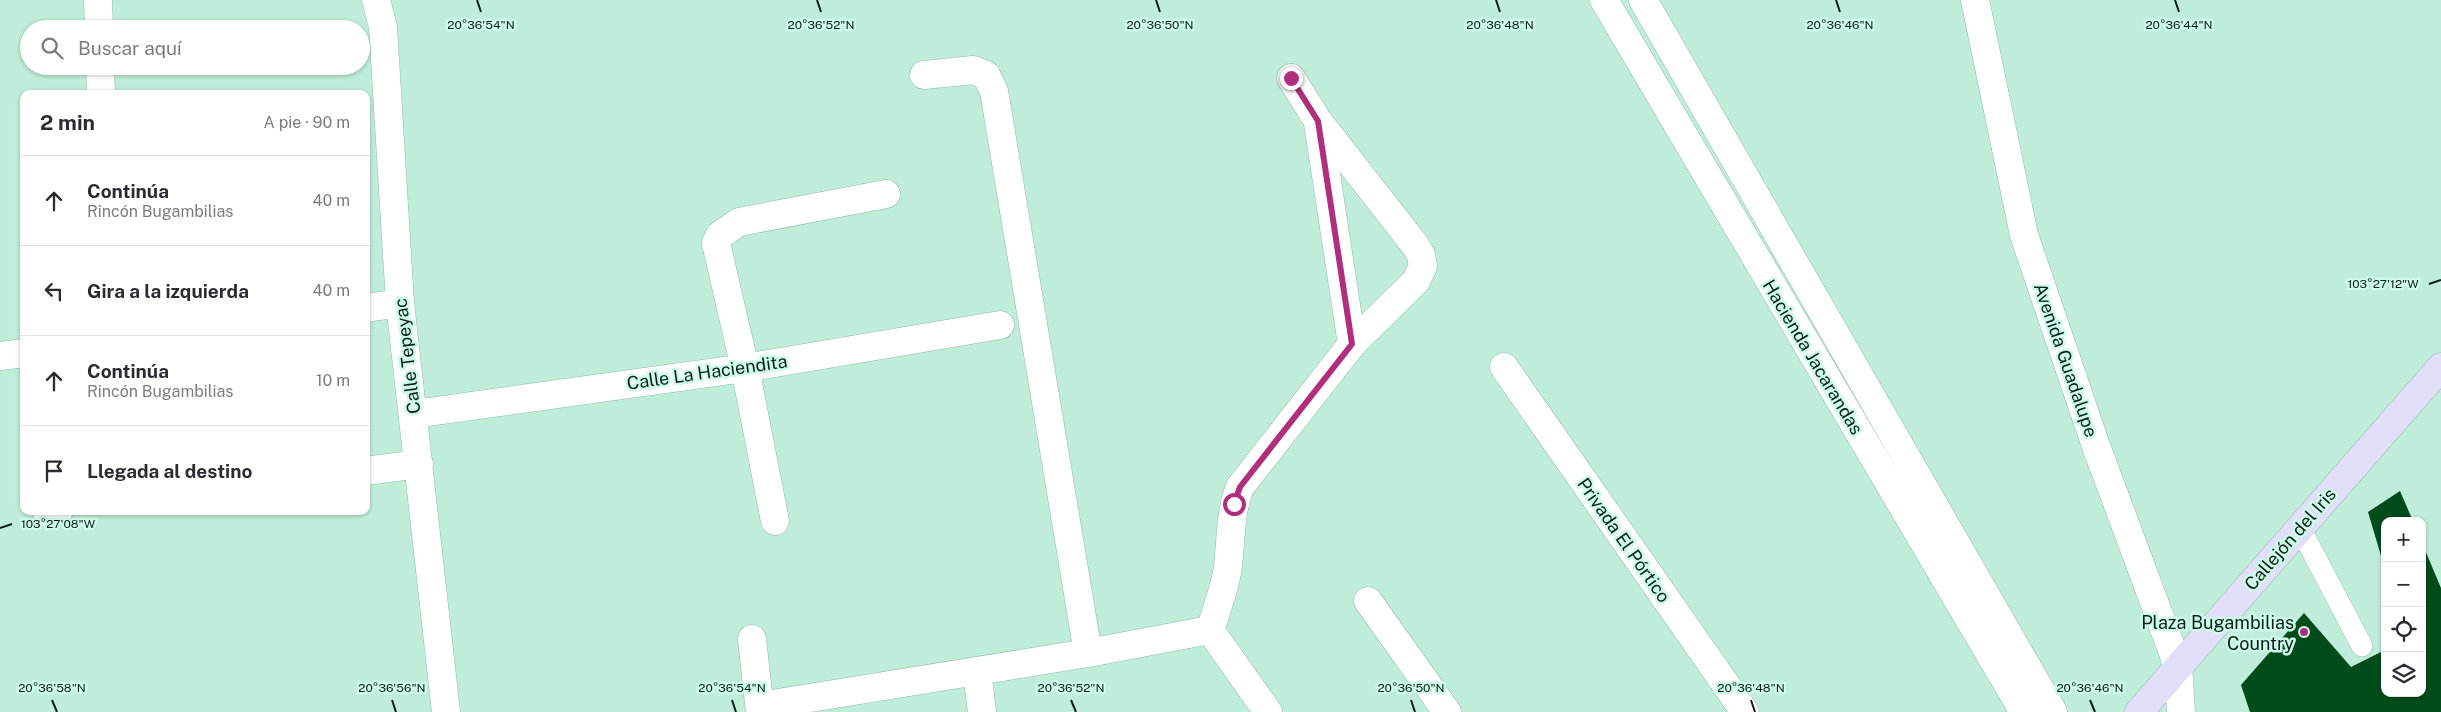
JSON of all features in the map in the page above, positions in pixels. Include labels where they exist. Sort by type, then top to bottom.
[{"type":"street","points":[[98,0],[99,20]]},
{"type":"street","name":"Calle Tepeyac","points":[[376,0],[383,27],[400,303],[420,464],[446,712]]},
{"type":"street","name":"Hacienda Jacarandas","points":[[1604,0],[1700,164],[2016,675],[2053,712]]},
{"type":"street","name":"Hacienda Jacarandas","points":[[1642,0],[1726,146],[2016,675],[2024,712]]},
{"type":"street","name":"Avenida Guadalupe","points":[[1975,0],[2024,235],[2096,446],[2178,666],[2181,712]]},
{"type":"street","points":[[924,74],[973,70],[986,75],[994,92],[1088,653]]},
{"type":"street","points":[[101,75],[102,90]]},
{"type":"street","points":[[1210,630],[1220,602],[1227,568],[1234,504],[1240,487],[1352,344],[1416,281],[1423,266],[1415,245],[1318,121],[1291,78]]},
{"type":"street","points":[[1318,121],[1352,344]]},
{"type":"street","points":[[1700,164],[1726,146]]},
{"type":"street","points":[[775,521],[745,368],[716,243],[720,234],[739,222],[886,194]]},
{"type":"street","points":[[370,307],[400,303]]},
{"type":"street","name":"Calle La Haciendita","points":[[414,414],[745,368],[1000,325]]},
{"type":"street","points":[[0,356],[20,354]]},
{"type":"street","name":"Privada El Pórtico","points":[[1504,367],[1744,712]]},
{"type":"street","name":"Callejón del Iris","points":[[2139,712],[2441,367]]},
{"type":"street","points":[[370,470],[420,464]]},
{"type":"street","points":[[1368,601],[1447,712]]},
{"type":"street","points":[[752,639],[760,709],[1088,653],[1210,630]]},
{"type":"street","points":[[1210,630],[1268,712]]},
{"type":"street","points":[[977,671],[982,712]]},
{"type":"lane","points":[[2300,528],[2362,646]]},
{"type":"building","points":[[2400,491],[2411,517],[2381,517],[2381,556],[2368,512]]},
{"type":"building","name":"Plaza Bugambilias Country","points":[[2426,552],[2441,588],[2441,712],[2250,712],[2241,685],[2304,613],[2351,667],[2381,652],[2381,697],[2426,697]]},
{"type":"place","name":"Plaza Bugambilias Country","points":[[2304,632]]},
{"type":"route","points":[[1234,504],[1240,487],[1352,344],[1335,244],[1318,121],[1291,78]]}]
